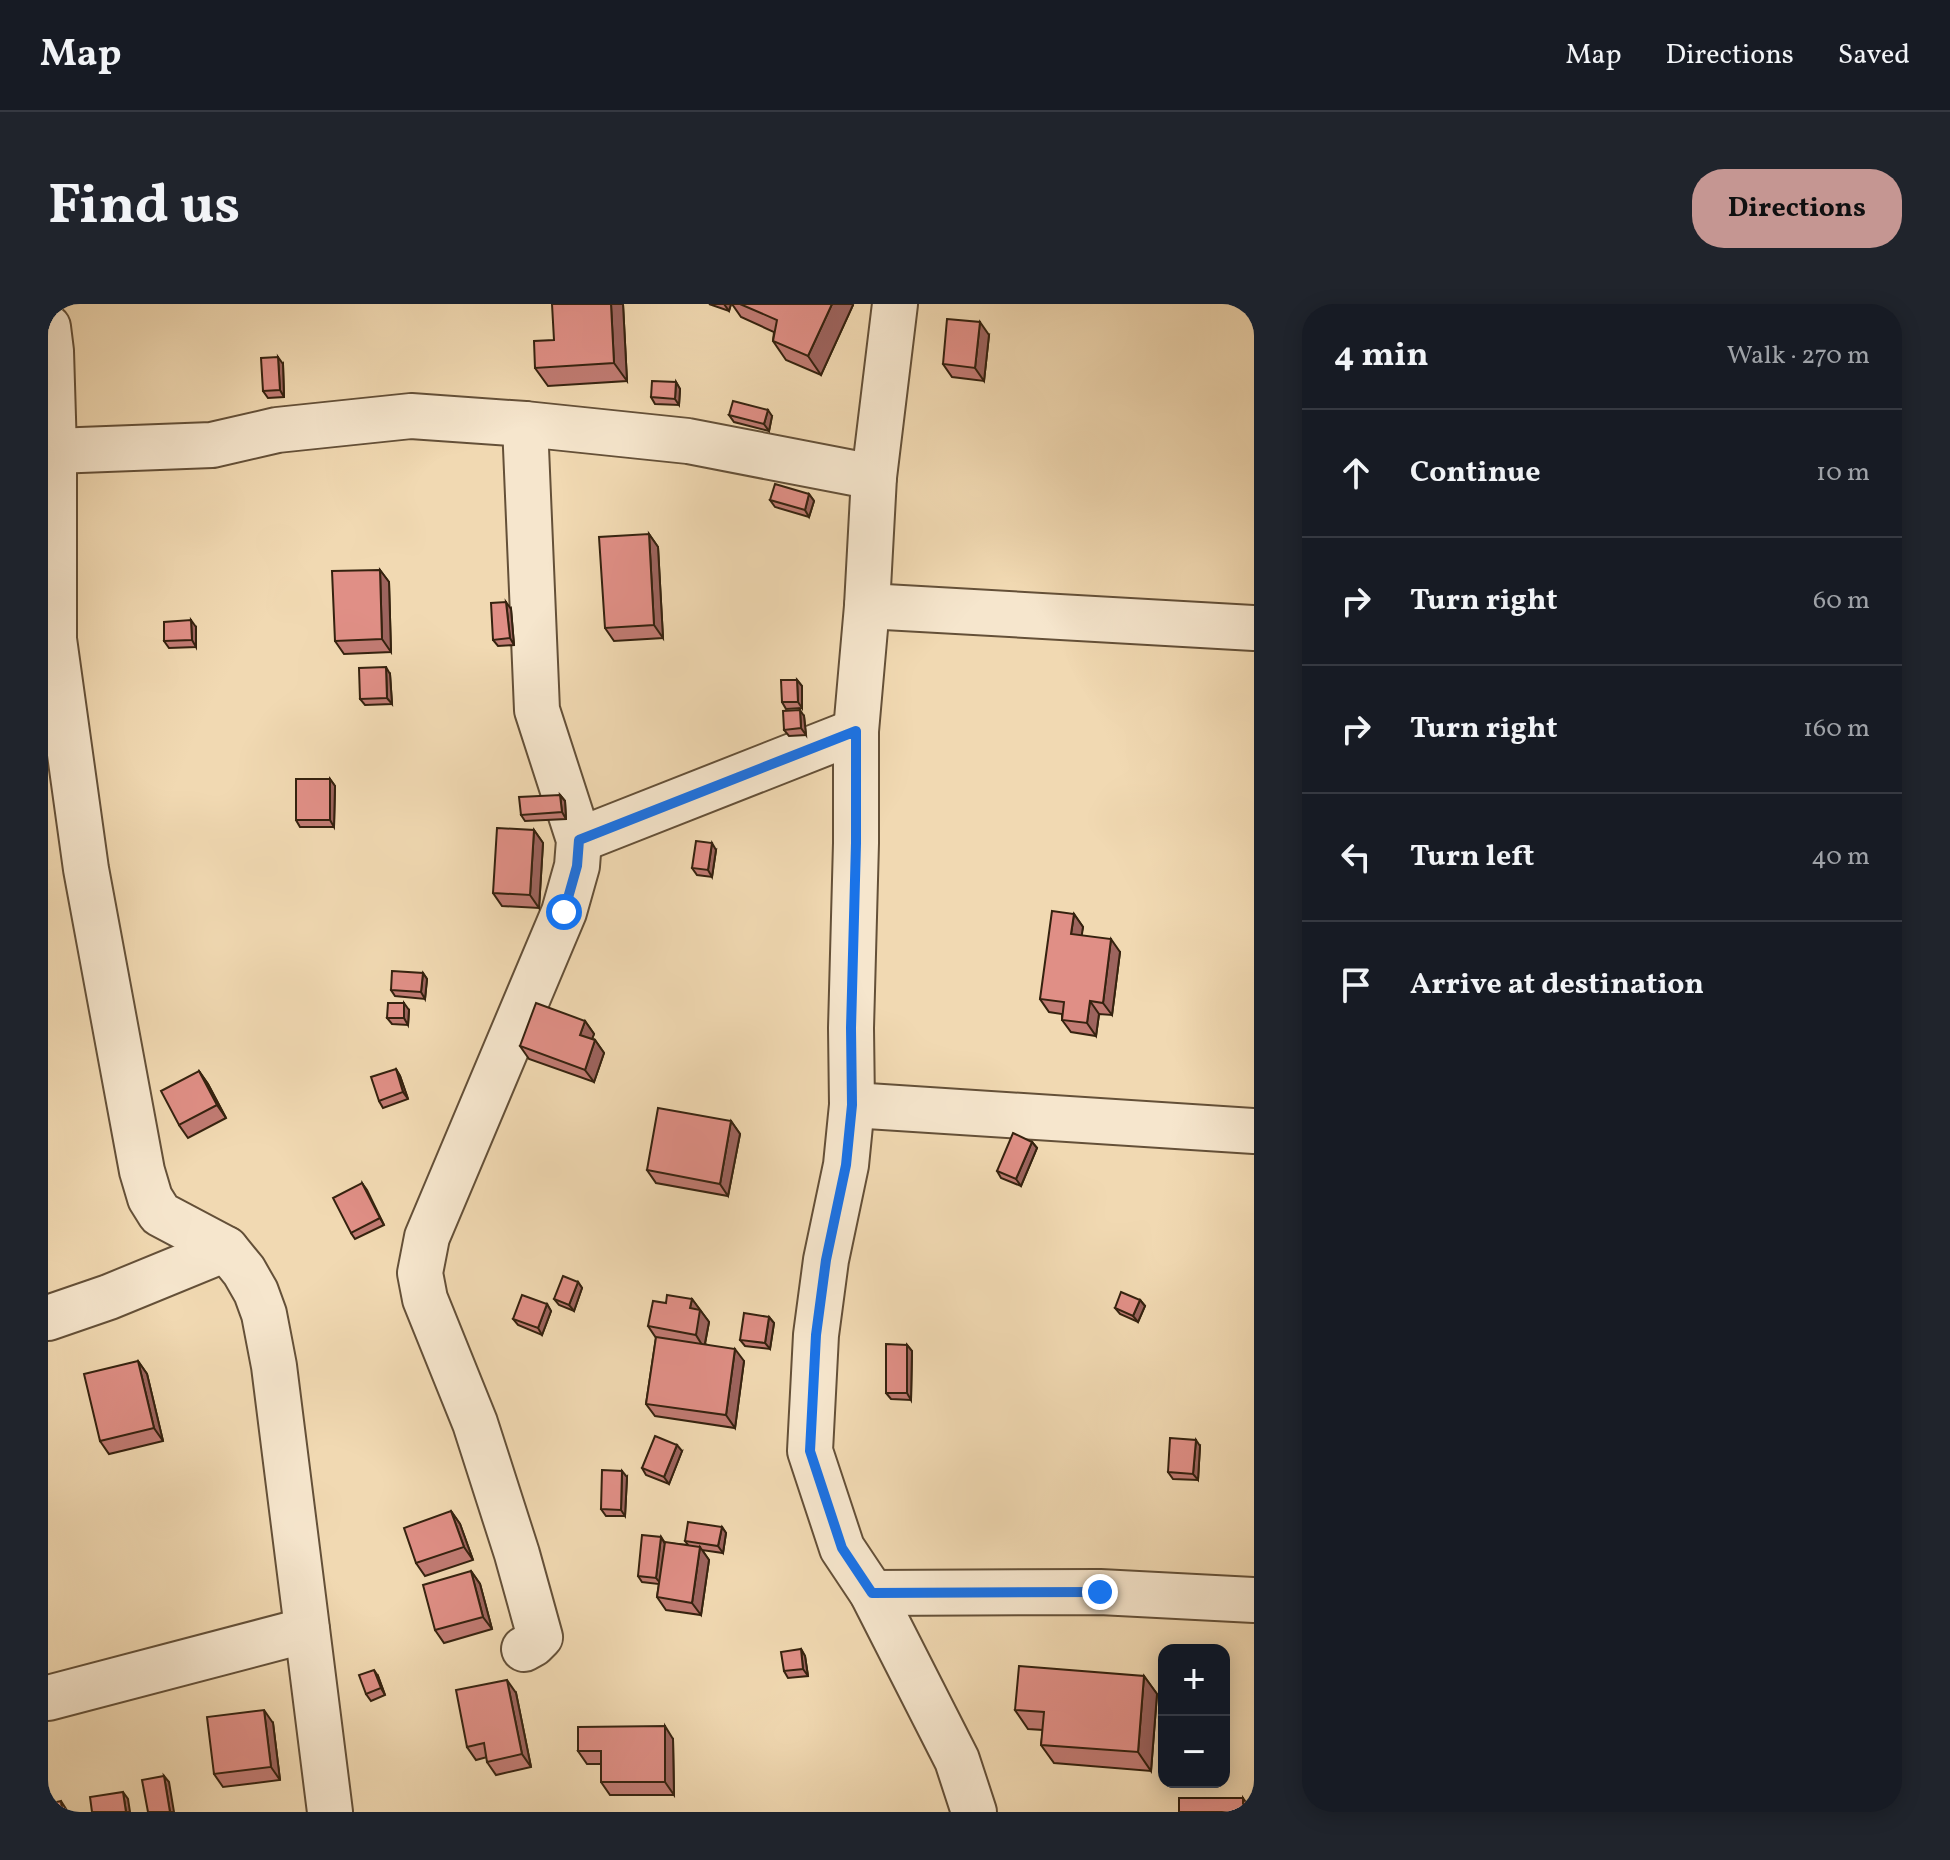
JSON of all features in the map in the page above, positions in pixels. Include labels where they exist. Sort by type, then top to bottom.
[{"type":"street","points":[[895,304],[874,477],[856,731],[852,1105],[846,1165],[826,1260],[818,1320],[810,1451],[842,1548],[872,1593],[957,1760],[974,1812]]},
{"type":"street","points":[[48,327],[54,451],[51,639],[86,869],[142,1171],[150,1198],[160,1214],[226,1249],[244,1271],[256,1292],[268,1332],[330,1812]]},
{"type":"street","points":[[54,451],[212,445],[277,430],[411,416],[688,441],[874,477]]},
{"type":"street","points":[[524,1649],[540,1637],[527,1587],[475,1423],[425,1299],[420,1273],[427,1237],[564,912],[577,866],[579,840],[537,710],[525,424]]},
{"type":"street","points":[[867,606],[1254,628]]},
{"type":"street","points":[[579,840],[856,731]]},
{"type":"street","points":[[852,1105],[1254,1131]]},
{"type":"street","points":[[48,1318],[109,1297],[226,1249]]},
{"type":"street","points":[[872,1593],[1100,1592],[1254,1600]]},
{"type":"street","points":[[48,1698],[307,1630]]},
{"type":"building","points":[[552,304],[611,304],[614,363],[535,368],[534,341],[554,340]]},
{"type":"building","points":[[740,304],[832,304],[808,356],[773,341],[777,320]]},
{"type":"building","points":[[947,319],[980,322],[975,368],[943,364]]},
{"type":"building","points":[[278,357],[280,390],[263,391],[261,358]]},
{"type":"building","points":[[652,381],[676,382],[675,399],[651,397]]},
{"type":"building","points":[[733,401],[768,410],[764,424],[729,415]]},
{"type":"building","points":[[775,484],[809,494],[805,510],[770,500]]},
{"type":"building","points":[[649,534],[654,625],[605,628],[599,537]]},
{"type":"building","points":[[380,570],[382,639],[335,641],[332,571]]},
{"type":"building","points":[[506,602],[510,638],[493,640],[491,603]]},
{"type":"building","points":[[191,620],[192,640],[164,641],[164,622]]},
{"type":"building","points":[[386,667],[387,698],[360,699],[359,668]]},
{"type":"building","points":[[781,680],[797,680],[798,702],[782,702]]},
{"type":"building","points":[[800,710],[801,728],[784,730],[783,711]]},
{"type":"building","points":[[296,779],[330,779],[330,820],[296,820]]},
{"type":"building","points":[[560,795],[562,812],[521,815],[519,797]]},
{"type":"building","points":[[497,828],[534,830],[530,895],[493,893]]},
{"type":"building","points":[[696,841],[712,843],[708,870],[692,868]]},
{"type":"building","points":[[1052,911],[1074,914],[1071,934],[1111,939],[1103,1003],[1090,1001],[1087,1023],[1062,1020],[1064,1002],[1040,999]]},
{"type":"building","points":[[392,971],[423,973],[421,992],[391,990]]},
{"type":"building","points":[[388,1003],[404,1003],[404,1018],[387,1018]]},
{"type":"building","points":[[536,1003],[585,1021],[580,1035],[595,1040],[585,1070],[520,1046]]},
{"type":"building","points":[[396,1069],[403,1092],[379,1101],[371,1077]]},
{"type":"building","points":[[199,1071],[217,1105],[179,1125],[161,1091]]},
{"type":"building","points":[[658,1108],[731,1121],[720,1184],[647,1170]]},
{"type":"building","points":[[1013,1133],[1032,1142],[1016,1179],[997,1171]]},
{"type":"building","points":[[362,1183],[380,1218],[351,1233],[333,1198]]},
{"type":"building","points":[[563,1276],[578,1282],[569,1305],[554,1299]]},
{"type":"building","points":[[1121,1292],[1140,1300],[1133,1316],[1115,1308]]},
{"type":"building","points":[[522,1295],[547,1304],[538,1328],[513,1319]]},
{"type":"building","points":[[667,1295],[692,1299],[690,1308],[700,1310],[696,1335],[648,1326],[653,1301],[666,1303]]},
{"type":"building","points":[[744,1313],[769,1317],[765,1343],[740,1340]]},
{"type":"building","points":[[656,1337],[735,1349],[726,1415],[646,1404]]},
{"type":"building","points":[[886,1344],[907,1345],[907,1393],[886,1393]]},
{"type":"building","points":[[138,1361],[154,1428],[100,1441],[84,1374]]},
{"type":"building","points":[[655,1436],[677,1445],[664,1477],[642,1468]]},
{"type":"building","points":[[1170,1438],[1196,1440],[1193,1474],[1168,1472]]},
{"type":"building","points":[[602,1470],[622,1471],[621,1510],[601,1509]]},
{"type":"building","points":[[451,1511],[464,1547],[416,1563],[404,1528]]},
{"type":"building","points":[[688,1522],[722,1527],[718,1546],[685,1541]]},
{"type":"building","points":[[642,1535],[661,1537],[656,1578],[638,1576]]},
{"type":"building","points":[[665,1542],[700,1547],[692,1603],[657,1597]]},
{"type":"building","points":[[471,1571],[483,1617],[435,1630],[423,1585]]},
{"type":"building","points":[[801,1649],[803,1669],[784,1671],[781,1652]]},
{"type":"building","points":[[1019,1666],[1144,1676],[1138,1752],[1041,1745],[1044,1712],[1015,1710]]},
{"type":"building","points":[[374,1670],[381,1688],[366,1694],[359,1675]]},
{"type":"building","points":[[507,1680],[522,1754],[487,1762],[484,1743],[467,1747],[456,1690]]},
{"type":"building","points":[[264,1710],[271,1767],[214,1774],[207,1717]]},
{"type":"building","points":[[665,1726],[665,1782],[601,1782],[601,1751],[578,1751],[578,1727]]},
{"type":"building","points":[[164,1776],[170,1812],[148,1812],[142,1780]]},
{"type":"building","points":[[123,1792],[126,1812],[92,1812],[90,1797]]},
{"type":"building","points":[[1179,1798],[1243,1798],[1243,1812],[1179,1812]]},
{"type":"building","points":[[61,1801],[62,1812],[48,1812],[48,1804]]},
{"type":"route","points":[[564,912],[577,866],[579,840],[856,731],[852,1105],[846,1165],[826,1260],[816,1335],[810,1451],[842,1548],[872,1593],[1100,1592]]}]
